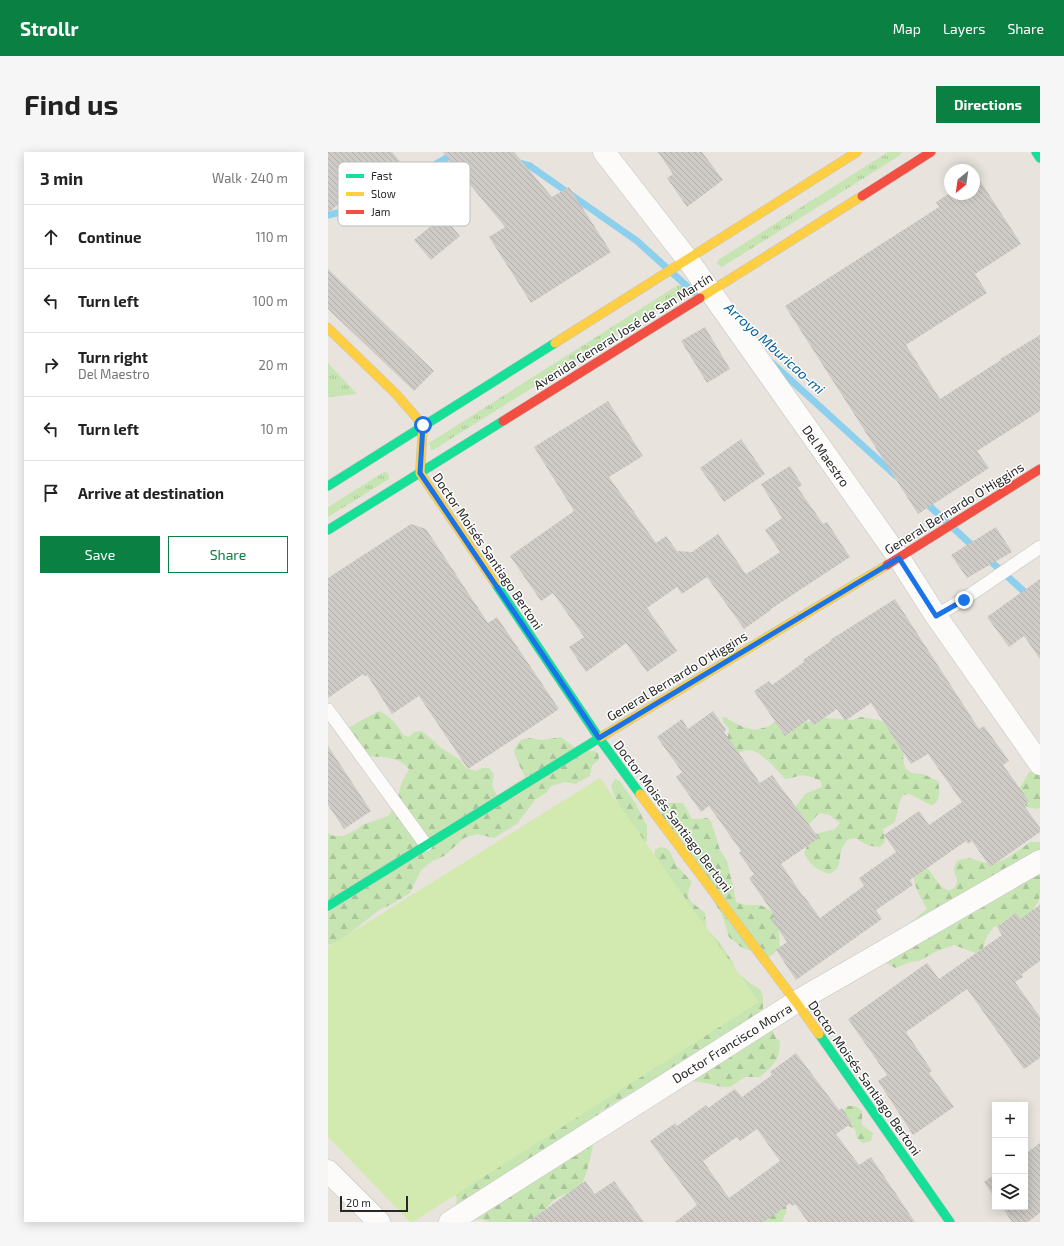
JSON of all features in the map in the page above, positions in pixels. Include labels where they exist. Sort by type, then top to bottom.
[{"type":"main road","name":"Avenida General José de San Martín","points":[[328,486],[857,152]]},
{"type":"main road","name":"Avenida General José de San Martín","points":[[328,530],[710,292],[931,152]]},
{"type":"main road","points":[[1036,152],[1040,158]]},
{"type":"main road","points":[[892,176],[903,158]]},
{"type":"main road","points":[[328,328],[396,394],[423,425]]},
{"type":"main road","name":"Doctor Moisés Santiago Bertoni","points":[[423,425],[420,473],[599,738],[796,1002],[950,1222]]},
{"type":"main road","name":"General Bernardo O'Higgins","points":[[328,906],[599,738],[899,558],[1040,469]]},
{"type":"street","name":"Del Maestro","points":[[604,152],[688,260],[899,558],[936,616],[1040,764]]},
{"type":"street","name":"Doctor Francisco Morra","points":[[450,1222],[796,1002],[1040,860]]},
{"type":"street","points":[[328,1171],[379,1222]]},
{"type":"lane","points":[[936,616],[964,600],[1040,547]]},
{"type":"lane","points":[[328,710],[426,845]]},
{"type":"green space","points":[[888,152],[903,152],[899,156],[722,267],[717,264],[718,260]]},
{"type":"green space","points":[[678,285],[682,286],[684,289],[683,293],[431,450],[429,443]]},
{"type":"green space","points":[[328,363],[357,394],[328,397]]},
{"type":"green space","points":[[384,472],[388,473],[389,479],[328,517],[328,507]]},
{"type":"green space","points":[[379,711],[393,721],[403,735],[409,737],[414,732],[422,731],[440,747],[460,760],[467,769],[476,771],[482,768],[489,768],[494,774],[492,786],[497,795],[525,777],[514,751],[521,740],[528,738],[543,740],[561,737],[577,749],[598,752],[599,759],[592,766],[590,776],[575,784],[565,782],[551,786],[546,793],[535,800],[517,824],[494,838],[477,834],[464,838],[444,856],[432,861],[421,870],[410,893],[379,910],[341,940],[328,945],[328,833],[334,836],[343,836],[356,830],[362,825],[388,816],[397,803],[401,784],[409,769],[394,759],[366,756],[346,731]]},
{"type":"green space","points":[[722,716],[743,727],[756,730],[769,726],[774,722],[808,722],[825,718],[852,720],[861,717],[879,720],[893,727],[906,748],[903,757],[905,768],[912,773],[923,774],[938,781],[939,791],[937,801],[932,806],[910,794],[903,795],[895,822],[883,829],[885,842],[880,847],[876,847],[855,838],[847,840],[841,850],[838,868],[829,874],[814,866],[805,856],[804,852],[814,834],[835,829],[840,823],[830,816],[818,814],[805,826],[793,810],[805,794],[822,787],[821,781],[804,776],[785,779],[758,753],[749,750],[737,754],[724,741],[728,736],[729,729],[723,722]]},
{"type":"green space","points":[[1029,772],[1040,773],[1040,807],[1038,809],[1030,808],[1016,801],[1015,793]]},
{"type":"green space","points":[[600,778],[759,1002],[413,1222],[410,1222],[328,1137],[328,947]]},
{"type":"green space","points":[[615,779],[619,780],[636,804],[647,825],[647,841],[644,843],[625,816],[617,801],[611,786]]},
{"type":"green space","points":[[683,803],[692,819],[707,818],[711,821],[720,850],[727,861],[736,902],[744,905],[758,905],[767,908],[776,916],[780,948],[768,958],[741,947],[729,937],[722,915],[660,812],[665,804]]},
{"type":"green space","points":[[1031,842],[1040,842],[1040,896],[1029,916],[1005,927],[994,927],[986,938],[982,951],[978,954],[954,945],[935,952],[919,961],[911,962],[895,968],[885,962],[904,937],[910,923],[927,909],[916,887],[914,873],[923,867],[927,868],[941,886],[949,890],[952,889],[957,883],[954,870],[957,861],[970,858],[989,863],[1001,861]]},
{"type":"green space","points":[[660,847],[666,848],[670,852],[676,865],[692,882],[689,888],[688,897],[692,903],[705,913],[706,928],[719,942],[733,963],[735,971],[761,990],[763,997],[763,1009],[776,1038],[780,1041],[777,1059],[760,1077],[745,1077],[730,1087],[722,1087],[692,1081],[675,1091],[649,1088],[627,1095],[600,1112],[589,1163],[580,1187],[559,1197],[551,1203],[543,1213],[540,1222],[489,1222],[481,1219],[464,1222],[454,1215],[457,1199],[453,1187],[655,856],[655,850]]},
{"type":"green space","points":[[847,1106],[856,1106],[862,1111],[862,1125],[873,1133],[871,1141],[862,1143],[857,1138],[855,1129],[845,1124],[843,1111]]},
{"type":"green space","points":[[769,1198],[786,1206],[783,1222],[753,1222]]},
{"type":"building","points":[[328,152],[392,152],[401,162],[338,162],[338,205],[328,213]]},
{"type":"building","points":[[443,152],[514,152],[552,197],[569,187],[611,252],[531,303],[489,237],[505,227],[470,185],[470,162],[451,162]]},
{"type":"building","points":[[658,152],[702,152],[723,180],[687,207],[667,178],[673,174]]},
{"type":"building","points":[[980,181],[1021,244],[975,274],[987,293],[906,345],[940,399],[1001,360],[1000,359],[1040,335],[1040,411],[977,451],[989,468],[918,514],[785,306],[939,207],[936,202],[944,197],[944,200],[980,200]]},
{"type":"building","points":[[431,226],[452,226],[460,236],[431,260],[414,240]]},
{"type":"building","points":[[328,269],[434,371],[414,391],[328,309]]},
{"type":"building","points":[[705,327],[730,369],[707,383],[681,341]]},
{"type":"building","points":[[608,401],[643,456],[609,477],[656,543],[666,536],[677,551],[692,552],[718,534],[746,574],[780,552],[765,530],[782,518],[761,484],[790,466],[802,485],[798,488],[823,524],[827,522],[850,557],[771,609],[744,629],[707,577],[682,594],[677,587],[647,608],[677,651],[647,672],[626,643],[586,672],[569,647],[584,637],[553,593],[541,601],[510,556],[574,511],[534,447]]},
{"type":"building","points":[[741,439],[765,474],[724,502],[700,468]]},
{"type":"building","points":[[411,524],[426,529],[488,623],[497,617],[559,709],[468,769],[419,696],[392,714],[367,675],[365,676],[363,674],[328,698],[328,578]]},
{"type":"building","points":[[996,527],[1012,552],[967,578],[951,555]]},
{"type":"building","points":[[1040,579],[1040,659],[1024,636],[1009,647],[987,617]]},
{"type":"building","points":[[895,599],[979,729],[984,726],[1009,761],[1003,765],[1029,801],[1024,805],[1040,828],[1040,832],[990,867],[972,841],[968,844],[966,841],[910,880],[913,885],[876,910],[882,919],[796,980],[776,950],[787,942],[771,919],[775,916],[749,878],[754,874],[739,853],[741,851],[709,806],[701,812],[676,777],[682,772],[657,737],[682,719],[688,729],[713,711],[726,730],[724,732],[760,783],[772,775],[819,838],[781,864],[820,918],[864,886],[859,878],[896,852],[884,835],[919,811],[929,825],[962,802],[928,754],[911,764],[871,703],[845,721],[837,709],[814,725],[809,719],[785,736],[754,691],[769,681],[772,685],[804,662],[803,660],[831,641],[830,640]]},
{"type":"building","points":[[328,746],[371,811],[344,829],[328,805]]},
{"type":"building","points":[[1040,905],[1040,961],[1022,974],[1023,977],[1015,982],[1040,1017],[1040,1058],[1024,1069],[967,989],[906,1032],[932,1071],[929,1073],[954,1107],[913,1135],[878,1081],[887,1075],[848,1019],[927,963],[939,979],[1002,935],[997,927],[1016,913],[1020,919]]},
{"type":"building","points":[[796,1053],[839,1110],[842,1108],[852,1123],[836,1134],[859,1165],[871,1157],[915,1222],[808,1222],[795,1204],[792,1206],[790,1203],[764,1222],[675,1222],[697,1205],[650,1141],[675,1123],[677,1126],[706,1105],[708,1108],[735,1089],[742,1097],[772,1075],[770,1072]],"holes":[[[757,1129],[780,1161],[729,1198],[703,1161],[737,1137],[740,1141]]]},
{"type":"building","points":[[1040,1143],[1040,1213],[1028,1222],[1012,1222],[1004,1210],[1028,1210],[1028,1152]]},
{"type":"building","points":[[992,1176],[992,1194],[984,1182]]},
{"type":"building","points":[[585,1181],[595,1194],[614,1181],[644,1222],[528,1222]]},
{"type":"waterway","name":"Arroyo Mburicao-mi","points":[[440,162],[457,152]]},
{"type":"waterway","name":"Arroyo Mburicao-mi","points":[[515,162],[530,166],[637,241],[699,297]]},
{"type":"waterway","name":"Arroyo Mburicao-mi","points":[[328,215],[338,213]]},
{"type":"waterway","name":"Arroyo Mburicao-mi","points":[[772,363],[896,476]]},
{"type":"waterway","name":"Arroyo Mburicao-mi","points":[[923,500],[977,550]]},
{"type":"waterway","name":"Arroyo Mburicao-mi","points":[[987,558],[1040,606]]},
{"type":"traffic: fast","points":[[1036,152],[1040,158]]},
{"type":"traffic: fast","points":[[328,486],[555,343]]},
{"type":"traffic: fast","points":[[328,530],[503,421]]},
{"type":"traffic: fast","points":[[495,583],[599,738],[640,794]]},
{"type":"traffic: fast","points":[[328,906],[601,737]]},
{"type":"traffic: fast","points":[[819,1034],[950,1222]]},
{"type":"traffic: slow","points":[[555,343],[857,152]]},
{"type":"traffic: slow","points":[[700,298],[862,196]]},
{"type":"traffic: slow","points":[[328,328],[396,394],[423,425],[420,473],[495,583]]},
{"type":"traffic: slow","points":[[601,737],[887,565]]},
{"type":"traffic: slow","points":[[640,794],[819,1034]]},
{"type":"traffic: jam","points":[[862,196],[931,152]]},
{"type":"traffic: jam","points":[[503,421],[700,298]]},
{"type":"traffic: jam","points":[[887,565],[1040,469]]},
{"type":"route","points":[[423,425],[420,473],[599,738],[899,558],[936,616],[964,600]]}]
